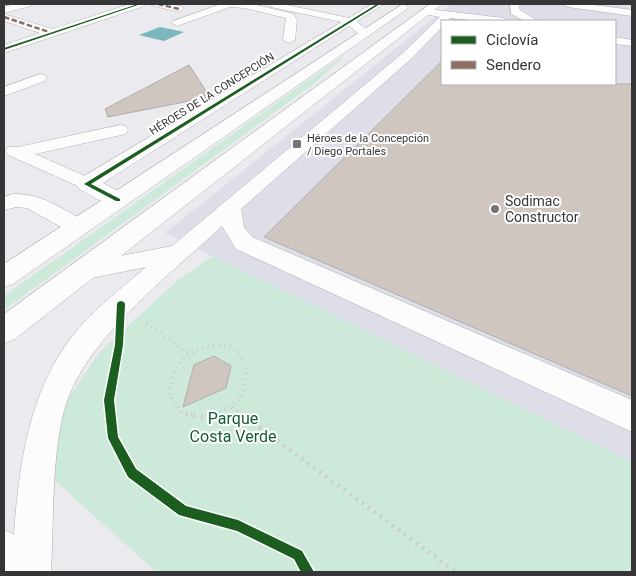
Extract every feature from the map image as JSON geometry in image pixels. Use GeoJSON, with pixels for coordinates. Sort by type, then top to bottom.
{"type":"FeatureCollection","features":[{"type":"Feature","properties":{"kind":"main road"},"geometry":{"type":"LineString","coordinates":[[4,10],[27,4]]}},
{"type":"Feature","properties":{"kind":"main road"},"geometry":{"type":"LineString","coordinates":[[4,49],[140,4]]}},
{"type":"Feature","properties":{"kind":"main road"},"geometry":{"type":"LineString","coordinates":[[158,4],[178,8]]}},
{"type":"Feature","properties":{"kind":"main road","name":"HÉROES DE LA CONCEPCIÓN"},"geometry":{"type":"LineString","coordinates":[[4,330],[336,79],[357,33],[380,4]]}},
{"type":"Feature","properties":{"kind":"main road","name":"HÉROES DE LA CONCEPCIÓN"},"geometry":{"type":"LineString","coordinates":[[87,184],[357,33],[425,8]]}},
{"type":"Feature","properties":{"kind":"main road"},"geometry":{"type":"LineString","coordinates":[[4,17],[52,33]]}},
{"type":"Feature","properties":{"kind":"main road","name":"HÉROES DE LA CONCEPCIÓN"},"geometry":{"type":"LineString","coordinates":[[4,277],[357,33]]}},
{"type":"Feature","properties":{"kind":"main road"},"geometry":{"type":"LineString","coordinates":[[87,184],[118,200]]}},
{"type":"Feature","properties":{"kind":"main road"},"geometry":{"type":"LineString","coordinates":[[4,551],[24,572]]}},
{"type":"Feature","properties":{"kind":"lane"},"geometry":{"type":"LineString","coordinates":[[177,23],[229,4],[245,5],[286,14],[292,19],[357,33]]}},
{"type":"Feature","properties":{"kind":"lane"},"geometry":{"type":"LineString","coordinates":[[267,4],[357,33]]}},
{"type":"Feature","properties":{"kind":"lane"},"geometry":{"type":"LineString","coordinates":[[483,18],[501,13],[514,4]]}},
{"type":"Feature","properties":{"kind":"lane"},"geometry":{"type":"LineString","coordinates":[[514,4],[514,12],[531,20]]}},
{"type":"Feature","properties":{"kind":"lane"},"geometry":{"type":"LineString","coordinates":[[568,4],[632,13]]}},
{"type":"Feature","properties":{"kind":"lane"},"geometry":{"type":"LineString","coordinates":[[425,8],[497,20]]}},
{"type":"Feature","properties":{"kind":"lane"},"geometry":{"type":"LineString","coordinates":[[425,8],[466,20]]}},
{"type":"Feature","properties":{"kind":"lane"},"geometry":{"type":"LineString","coordinates":[[31,572],[39,467],[44,431],[52,400],[84,342],[121,304],[178,252],[408,56],[425,8]]}},
{"type":"Feature","properties":{"kind":"lane"},"geometry":{"type":"LineString","coordinates":[[288,40],[292,19]]}},
{"type":"Feature","properties":{"kind":"lane"},"geometry":{"type":"LineString","coordinates":[[616,35],[632,37]]}},
{"type":"Feature","properties":{"kind":"lane"},"geometry":{"type":"LineString","coordinates":[[616,41],[632,43]]}},
{"type":"Feature","properties":{"kind":"lane"},"geometry":{"type":"LineString","coordinates":[[4,92],[40,78]]}},
{"type":"Feature","properties":{"kind":"lane"},"geometry":{"type":"LineString","coordinates":[[336,79],[342,111]]}},
{"type":"Feature","properties":{"kind":"lane"},"geometry":{"type":"LineString","coordinates":[[11,149],[120,130]]}},
{"type":"Feature","properties":{"kind":"lane"},"geometry":{"type":"LineString","coordinates":[[11,149],[87,184]]}},
{"type":"Feature","properties":{"kind":"lane"},"geometry":{"type":"LineString","coordinates":[[4,204],[19,199],[29,200],[78,227]]}},
{"type":"Feature","properties":{"kind":"lane"},"geometry":{"type":"LineString","coordinates":[[231,207],[231,222],[236,234],[244,243],[632,416]]}},
{"type":"Feature","properties":{"kind":"lane"},"geometry":{"type":"LineString","coordinates":[[82,271],[178,252]]}},
{"type":"Feature","properties":{"kind":"path"},"geometry":{"type":"LineString","coordinates":[[121,304],[188,354]]}},
{"type":"Feature","properties":{"kind":"path"},"geometry":{"type":"LineString","coordinates":[[211,346],[232,349],[246,364],[246,386],[232,407],[206,418],[182,413],[169,395],[172,372],[188,354],[211,346]]}},
{"type":"Feature","properties":{"kind":"path"},"geometry":{"type":"LineString","coordinates":[[232,407],[456,572]]}},
{"type":"Feature","properties":{"kind":"shaded area"},"geometry":{"type":"Polygon","coordinates":[[[451,4],[632,4],[632,462],[165,233],[451,4]]]}},
{"type":"Feature","properties":{"kind":"green space"},"geometry":{"type":"Polygon","coordinates":[[[340,58],[343,58],[312,85],[4,310],[4,296],[340,58]]]}},
{"type":"Feature","properties":{"kind":"green space","name":"Parque Costa Verde"},"geometry":{"type":"Polygon","coordinates":[[[213,256],[632,462],[632,572],[156,572],[49,475],[57,414],[100,352],[178,280],[213,256]]]}},
{"type":"Feature","properties":{"kind":"water"},"geometry":{"type":"Polygon","coordinates":[[[160,27],[184,32],[164,41],[139,35],[160,27]]]}},
{"type":"Feature","properties":{"kind":"building"},"geometry":{"type":"Polygon","coordinates":[[[441,62],[441,85],[632,84],[632,396],[264,237],[441,62]]]}},
{"type":"Feature","properties":{"kind":"building"},"geometry":{"type":"Polygon","coordinates":[[[189,65],[210,97],[108,117],[105,109],[189,65]]]}},
{"type":"Feature","properties":{"kind":"building"},"geometry":{"type":"Polygon","coordinates":[[[214,356],[231,366],[226,388],[183,407],[194,365],[214,356]]]}},
{"type":"Feature","properties":{"kind":"marked path"},"geometry":{"type":"LineString","coordinates":[[158,4],[179,9]]}},
{"type":"Feature","properties":{"kind":"marked path"},"geometry":{"type":"LineString","coordinates":[[4,17],[52,33]]}},
{"type":"Feature","properties":{"kind":"cycle path"},"geometry":{"type":"LineString","coordinates":[[4,49],[140,4]]}},
{"type":"Feature","properties":{"kind":"cycle path"},"geometry":{"type":"LineString","coordinates":[[118,200],[87,184],[379,4]]}},
{"type":"Feature","properties":{"kind":"cycle path"},"geometry":{"type":"LineString","coordinates":[[121,304],[119,345],[109,400],[113,438],[132,473],[183,511],[238,526],[298,555],[308,572]]}},
{"type":"Feature","properties":{"kind":"place","name":"Héroes de la Concepción / Diego Portales"},"geometry":{"type":"Point","coordinates":[297,144]}},
{"type":"Feature","properties":{"kind":"place","name":"Sodimac Constructor"},"geometry":{"type":"Point","coordinates":[495,209]}}]}
